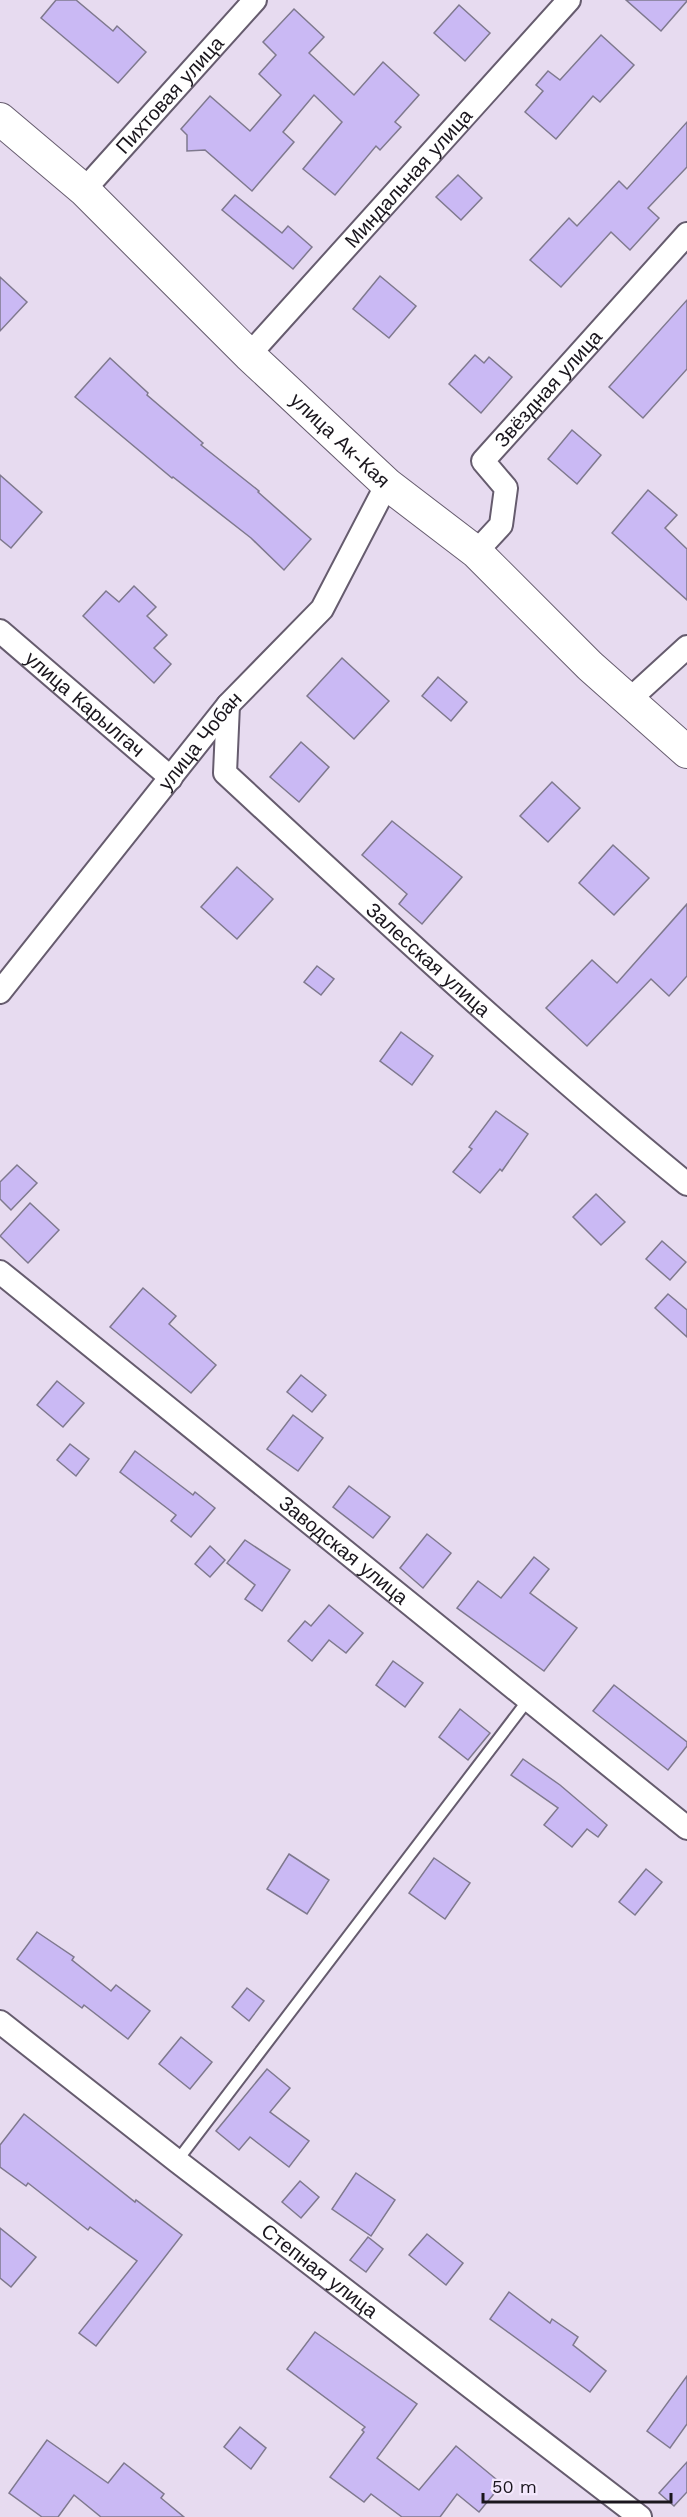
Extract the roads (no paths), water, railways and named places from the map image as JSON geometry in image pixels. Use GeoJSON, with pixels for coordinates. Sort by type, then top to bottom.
{"type":"FeatureCollection","features":[{"type":"Feature","properties":{"kind":"main road","name":"улица Ак-Кая"},"geometry":{"type":"LineString","coordinates":[[0,119],[84,190],[249,355],[387,484],[476,552],[590,666],[687,752]]}},
{"type":"Feature","properties":{"kind":"street","name":"Пихтовая улица"},"geometry":{"type":"LineString","coordinates":[[84,190],[255,0]]}},
{"type":"Feature","properties":{"kind":"street","name":"Миндальная улица"},"geometry":{"type":"LineString","coordinates":[[249,355],[569,0]]}},
{"type":"Feature","properties":{"kind":"street","name":"Звёздная улица"},"geometry":{"type":"LineString","coordinates":[[476,552],[501,525],[506,488],[483,461],[687,234]]}},
{"type":"Feature","properties":{"kind":"street","name":"улица Чобан"},"geometry":{"type":"LineString","coordinates":[[0,992],[228,705],[322,609],[387,484]]}},
{"type":"Feature","properties":{"kind":"street","name":"улица Карылгач"},"geometry":{"type":"LineString","coordinates":[[0,631],[171,778]]}},
{"type":"Feature","properties":{"kind":"street"},"geometry":{"type":"LineString","coordinates":[[629,700],[687,646]]}},
{"type":"Feature","properties":{"kind":"street","name":"Залесская улица"},"geometry":{"type":"LineString","coordinates":[[228,705],[225,773],[374,912],[611,1122],[687,1184]]}},
{"type":"Feature","properties":{"kind":"street","name":"Заводская улица"},"geometry":{"type":"LineString","coordinates":[[0,1272],[687,1828]]}},
{"type":"Feature","properties":{"kind":"street","name":"Степная улица"},"geometry":{"type":"LineString","coordinates":[[0,2022],[640,2517]]}},
{"type":"Feature","properties":{"kind":"lane"},"geometry":{"type":"LineString","coordinates":[[177,2161],[528,1700]]}}]}
